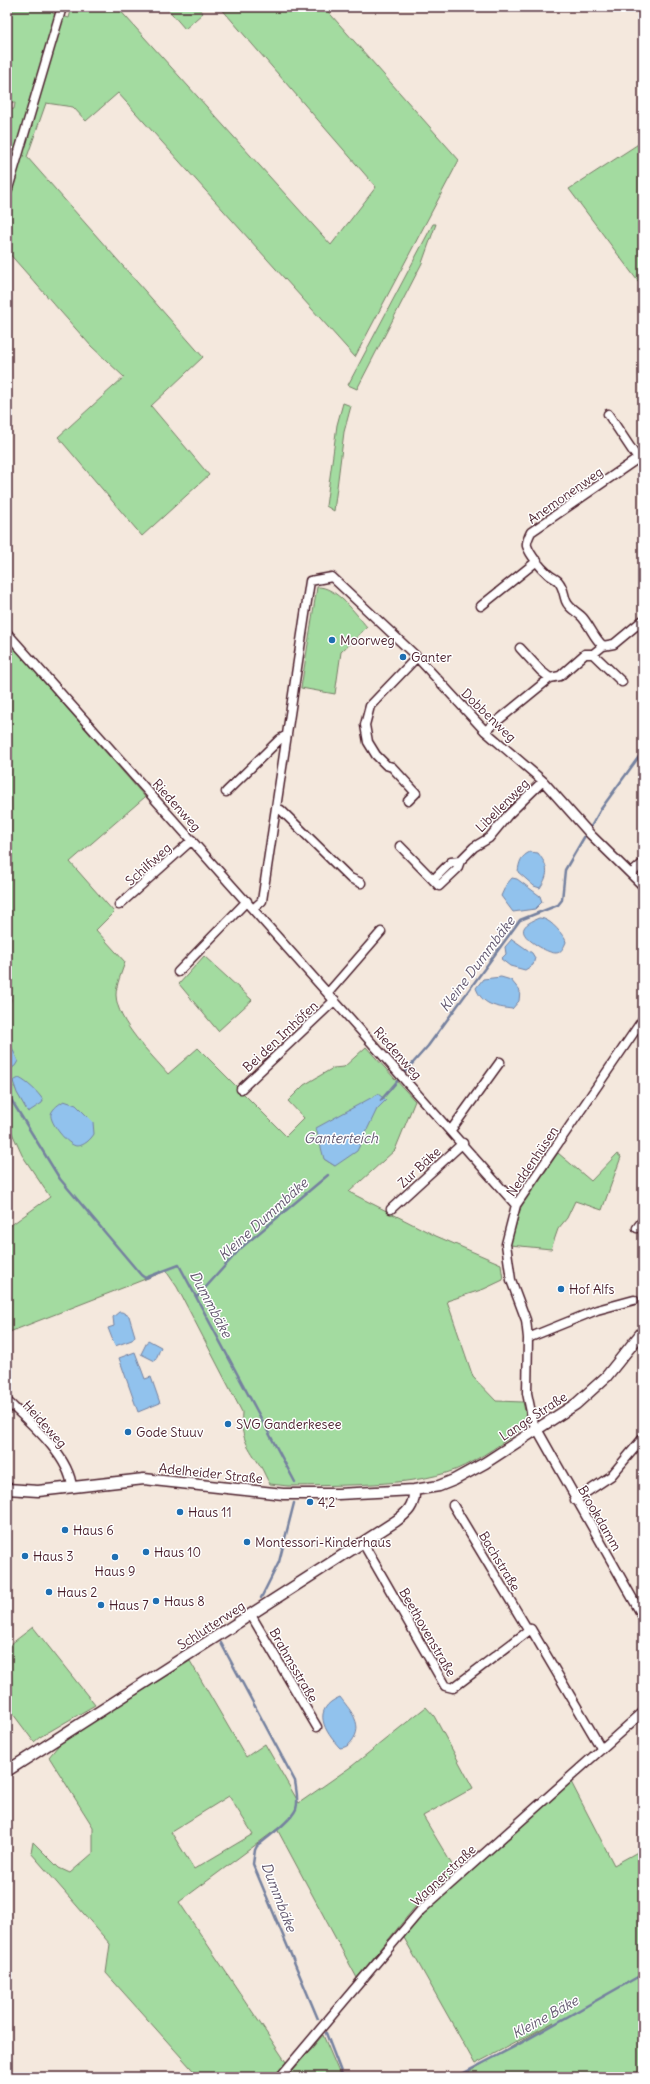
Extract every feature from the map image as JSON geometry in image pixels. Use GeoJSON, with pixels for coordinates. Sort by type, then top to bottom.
{"type":"FeatureCollection","features":[{"type":"Feature","properties":{"kind":"street"},"geometry":{"type":"LineString","coordinates":[[7,192],[62,7]]}},
{"type":"Feature","properties":{"kind":"street","name":"Anemonenweg"},"geometry":{"type":"LineString","coordinates":[[603,646],[595,639],[592,629],[582,617],[573,611],[566,601],[562,586],[548,574],[527,546],[531,532],[641,457],[608,414]]}},
{"type":"Feature","properties":{"kind":"street"},"geometry":{"type":"LineString","coordinates":[[481,606],[538,561]]}},
{"type":"Feature","properties":{"kind":"street","name":"Dobbenweg"},"geometry":{"type":"LineString","coordinates":[[287,735],[310,581],[332,577],[416,658],[485,731],[543,781],[591,835],[643,886]]}},
{"type":"Feature","properties":{"kind":"street"},"geometry":{"type":"LineString","coordinates":[[485,731],[550,678],[560,676],[585,654],[593,654],[603,646],[614,644],[643,620]]}},
{"type":"Feature","properties":{"kind":"street","name":"Riedenweg"},"geometry":{"type":"LineString","coordinates":[[7,633],[463,1143],[516,1205]]}},
{"type":"Feature","properties":{"kind":"street"},"geometry":{"type":"LineString","coordinates":[[520,648],[541,671],[550,678]]}},
{"type":"Feature","properties":{"kind":"street"},"geometry":{"type":"LineString","coordinates":[[593,654],[622,682]]}},
{"type":"Feature","properties":{"kind":"street"},"geometry":{"type":"LineString","coordinates":[[408,801],[416,793],[392,767],[386,765],[376,755],[368,742],[365,725],[370,706],[416,658]]}},
{"type":"Feature","properties":{"kind":"street"},"geometry":{"type":"LineString","coordinates":[[226,792],[280,739],[287,735]]}},
{"type":"Feature","properties":{"kind":"street"},"geometry":{"type":"LineString","coordinates":[[253,909],[262,901],[287,735]]}},
{"type":"Feature","properties":{"kind":"street","name":"Libellenweg"},"geometry":{"type":"LineString","coordinates":[[400,846],[439,886],[457,869],[460,861],[474,847],[489,838],[508,815],[543,781]]}},
{"type":"Feature","properties":{"kind":"street"},"geometry":{"type":"LineString","coordinates":[[276,810],[281,810],[350,878],[361,883]]}},
{"type":"Feature","properties":{"kind":"street","name":"Schilfweg"},"geometry":{"type":"LineString","coordinates":[[120,906],[192,840]]}},
{"type":"Feature","properties":{"kind":"street"},"geometry":{"type":"LineString","coordinates":[[631,874],[643,863]]}},
{"type":"Feature","properties":{"kind":"street"},"geometry":{"type":"LineString","coordinates":[[178,972],[246,901]]}},
{"type":"Feature","properties":{"kind":"street"},"geometry":{"type":"LineString","coordinates":[[328,993],[382,932]]}},
{"type":"Feature","properties":{"kind":"street","name":"Bei den Imhöfen"},"geometry":{"type":"LineString","coordinates":[[241,1089],[335,1000]]}},
{"type":"Feature","properties":{"kind":"street","name":"Neddenhüsen"},"geometry":{"type":"LineString","coordinates":[[536,1430],[527,1393],[528,1338],[526,1320],[511,1280],[506,1244],[516,1205],[643,1019]]}},
{"type":"Feature","properties":{"kind":"street"},"geometry":{"type":"LineString","coordinates":[[451,1130],[500,1062]]}},
{"type":"Feature","properties":{"kind":"street","name":"Zur Bäke"},"geometry":{"type":"LineString","coordinates":[[391,1209],[463,1143]]}},
{"type":"Feature","properties":{"kind":"street"},"geometry":{"type":"LineString","coordinates":[[637,1228],[643,1220]]}},
{"type":"Feature","properties":{"kind":"street"},"geometry":{"type":"LineString","coordinates":[[528,1338],[597,1310],[634,1300]]}},
{"type":"Feature","properties":{"kind":"street","name":"Lange Straße"},"geometry":{"type":"LineString","coordinates":[[414,1490],[439,1486],[454,1480],[576,1404],[606,1376],[643,1331]]}},
{"type":"Feature","properties":{"kind":"street","name":"Heideweg"},"geometry":{"type":"LineString","coordinates":[[7,1401],[53,1448],[61,1460],[72,1487]]}},
{"type":"Feature","properties":{"kind":"street","name":"Brookdamm"},"geometry":{"type":"LineString","coordinates":[[536,1430],[643,1617]]}},
{"type":"Feature","properties":{"kind":"street"},"geometry":{"type":"LineString","coordinates":[[575,1500],[611,1476],[643,1438]]}},
{"type":"Feature","properties":{"kind":"street","name":"Adelheider Straße"},"geometry":{"type":"LineString","coordinates":[[7,1489],[29,1491],[144,1479],[283,1494],[338,1494],[414,1490]]}},
{"type":"Feature","properties":{"kind":"street","name":"Schlutterweg"},"geometry":{"type":"LineString","coordinates":[[7,1771],[363,1543],[409,1511],[414,1497],[414,1490]]}},
{"type":"Feature","properties":{"kind":"street","name":"Bachstraße"},"geometry":{"type":"LineString","coordinates":[[452,1505],[528,1630]]}},
{"type":"Feature","properties":{"kind":"street","name":"Beethovenstraße"},"geometry":{"type":"LineString","coordinates":[[363,1543],[445,1686],[453,1688],[528,1630]]}},
{"type":"Feature","properties":{"kind":"street","name":"Brahmsstraße"},"geometry":{"type":"LineString","coordinates":[[251,1615],[317,1727]]}},
{"type":"Feature","properties":{"kind":"street"},"geometry":{"type":"LineString","coordinates":[[528,1630],[533,1630],[601,1748]]}},
{"type":"Feature","properties":{"kind":"street","name":"Wagnerstraße"},"geometry":{"type":"LineString","coordinates":[[280,2077],[420,1911],[643,1712]]}},
{"type":"Feature","properties":{"kind":"green space"},"geometry":{"type":"Polygon","coordinates":[[[7,7],[54,7],[52,13],[69,18],[72,7],[117,7],[331,245],[376,187],[220,7],[324,7],[459,160],[355,357],[118,93],[86,121],[73,107],[46,103],[27,157],[203,357],[151,406],[209,475],[142,536],[58,437],[124,377],[91,346],[7,251],[7,110],[14,109],[15,103],[7,103],[7,7]]]}},
{"type":"Feature","properties":{"kind":"green space"},"geometry":{"type":"Polygon","coordinates":[[[166,7],[198,7],[203,13],[185,29],[166,7]]]}},
{"type":"Feature","properties":{"kind":"green space"},"geometry":{"type":"Polygon","coordinates":[[[643,141],[643,288],[569,189],[643,141]]]}},
{"type":"Feature","properties":{"kind":"green space"},"geometry":{"type":"Polygon","coordinates":[[[433,224],[436,224],[422,263],[357,389],[348,385],[433,224]]]}},
{"type":"Feature","properties":{"kind":"green space"},"geometry":{"type":"Polygon","coordinates":[[[343,403],[351,406],[344,432],[334,511],[326,506],[337,425],[343,403]]]}},
{"type":"Feature","properties":{"kind":"green space","name":"Moorweg"},"geometry":{"type":"Polygon","coordinates":[[[317,587],[331,591],[338,596],[351,608],[367,627],[341,652],[335,694],[301,688],[317,587]]]}},
{"type":"Feature","properties":{"kind":"green space"},"geometry":{"type":"Polygon","coordinates":[[[7,640],[145,797],[70,862],[114,912],[96,930],[125,962],[118,983],[116,995],[122,1016],[128,1027],[168,1074],[198,1048],[286,1136],[304,1118],[288,1101],[304,1085],[333,1068],[344,1067],[366,1047],[415,1101],[395,1150],[349,1192],[436,1236],[501,1264],[503,1280],[484,1289],[447,1301],[473,1377],[496,1401],[523,1402],[528,1425],[474,1461],[455,1470],[437,1476],[417,1480],[373,1484],[288,1486],[270,1484],[246,1442],[242,1429],[242,1412],[177,1287],[166,1271],[7,1333],[7,1228],[50,1197],[22,1155],[7,1122],[7,1069],[9,1070],[10,1041],[7,1032],[6,1020],[11,1000],[7,985],[7,640]],[[24,1081],[14,1086],[28,1112],[31,1089],[24,1081]],[[386,1100],[324,1159],[335,1166],[377,1109],[386,1100]]]}},
{"type":"Feature","properties":{"kind":"green space"},"geometry":{"type":"Polygon","coordinates":[[[204,956],[252,1000],[218,1031],[179,984],[204,956]]]}},
{"type":"Feature","properties":{"kind":"green space"},"geometry":{"type":"Polygon","coordinates":[[[558,1153],[591,1181],[617,1154],[621,1157],[602,1210],[575,1201],[567,1218],[558,1229],[551,1249],[510,1245],[521,1207],[558,1153]]]}},
{"type":"Feature","properties":{"kind":"green space"},"geometry":{"type":"Polygon","coordinates":[[[33,1627],[95,1705],[34,1742],[7,1706],[7,1647],[33,1627]]]}},
{"type":"Feature","properties":{"kind":"green space"},"geometry":{"type":"Polygon","coordinates":[[[190,1661],[246,1757],[265,1744],[299,1803],[352,1766],[426,1707],[434,1716],[473,1788],[423,1816],[457,1873],[420,1901],[357,1978],[277,1829],[179,1902],[288,2065],[277,2077],[199,2077],[106,1973],[110,1944],[31,1853],[33,1842],[59,1868],[70,1873],[93,1853],[93,1827],[49,1757],[62,1741],[190,1661]],[[229,1796],[171,1832],[194,1869],[253,1834],[229,1796]]]}},
{"type":"Feature","properties":{"kind":"green space"},"geometry":{"type":"Polygon","coordinates":[[[570,1780],[614,1865],[643,1849],[643,2077],[460,2077],[554,2022],[475,2064],[403,1936],[425,1912],[570,1780]]]}},
{"type":"Feature","properties":{"kind":"green space"},"geometry":{"type":"Polygon","coordinates":[[[323,2035],[341,2077],[287,2077],[323,2035]]]}},
{"type":"Feature","properties":{"kind":"water"},"geometry":{"type":"Polygon","coordinates":[[[530,852],[538,853],[546,866],[545,878],[540,888],[534,886],[518,872],[519,865],[524,855],[530,852]]]}},
{"type":"Feature","properties":{"kind":"water"},"geometry":{"type":"Polygon","coordinates":[[[512,878],[517,879],[540,896],[542,902],[535,909],[513,912],[501,896],[506,885],[512,878]]]}},
{"type":"Feature","properties":{"kind":"water"},"geometry":{"type":"Polygon","coordinates":[[[539,918],[550,922],[557,928],[565,939],[566,942],[559,952],[554,953],[544,950],[525,935],[524,928],[532,921],[539,918]]]}},
{"type":"Feature","properties":{"kind":"water"},"geometry":{"type":"Polygon","coordinates":[[[512,939],[532,953],[535,958],[533,965],[525,970],[510,966],[501,959],[506,954],[505,947],[512,939]]]}},
{"type":"Feature","properties":{"kind":"water"},"geometry":{"type":"Polygon","coordinates":[[[501,977],[511,980],[520,991],[519,1001],[512,1009],[495,1006],[486,1002],[476,988],[483,979],[501,977]]]}},
{"type":"Feature","properties":{"kind":"water"},"geometry":{"type":"Polygon","coordinates":[[[7,1037],[18,1061],[15,1066],[9,1070],[7,1069],[7,1037]]]}},
{"type":"Feature","properties":{"kind":"water"},"geometry":{"type":"Polygon","coordinates":[[[19,1078],[32,1088],[43,1100],[42,1103],[28,1112],[17,1093],[13,1081],[19,1078]]]}},
{"type":"Feature","properties":{"kind":"water","name":"Ganterteich"},"geometry":{"type":"Polygon","coordinates":[[[378,1094],[386,1100],[377,1109],[357,1151],[335,1166],[324,1159],[316,1128],[378,1094]]]}},
{"type":"Feature","properties":{"kind":"water"},"geometry":{"type":"Polygon","coordinates":[[[64,1101],[76,1105],[93,1122],[94,1134],[85,1144],[77,1146],[69,1142],[56,1128],[51,1118],[51,1114],[56,1106],[64,1101]]]}},
{"type":"Feature","properties":{"kind":"water"},"geometry":{"type":"Polygon","coordinates":[[[119,1312],[129,1316],[135,1336],[132,1340],[115,1346],[108,1328],[114,1326],[113,1317],[119,1312]]]}},
{"type":"Feature","properties":{"kind":"water"},"geometry":{"type":"Polygon","coordinates":[[[148,1340],[161,1347],[155,1361],[141,1354],[148,1340]]]}},
{"type":"Feature","properties":{"kind":"water"},"geometry":{"type":"Polygon","coordinates":[[[135,1352],[145,1379],[151,1377],[160,1403],[138,1412],[119,1358],[135,1352]]]}},
{"type":"Feature","properties":{"kind":"water"},"geometry":{"type":"Polygon","coordinates":[[[340,1697],[354,1716],[357,1727],[354,1738],[347,1746],[343,1748],[340,1748],[329,1735],[323,1721],[323,1714],[326,1708],[331,1702],[340,1697]]]}},
{"type":"Feature","properties":{"kind":"waterway","name":"Kleine Dummbäke"},"geometry":{"type":"LineString","coordinates":[[589,830],[601,809],[643,751]]}},
{"type":"Feature","properties":{"kind":"waterway","name":"Kleine Dummbäke"},"geometry":{"type":"LineString","coordinates":[[404,1073],[428,1046],[520,920],[558,905],[562,900],[565,870],[586,834]]}},
{"type":"Feature","properties":{"kind":"waterway","name":"Kleine Dummbäke"},"geometry":{"type":"LineString","coordinates":[[381,1100],[400,1078]]}},
{"type":"Feature","properties":{"kind":"waterway","name":"Dummbäke"},"geometry":{"type":"LineString","coordinates":[[7,1093],[60,1179],[141,1275],[145,1278],[179,1265],[295,1482]]}},
{"type":"Feature","properties":{"kind":"waterway","name":"Kleine Dummbäke"},"geometry":{"type":"LineString","coordinates":[[197,1297],[241,1248],[328,1175]]}},
{"type":"Feature","properties":{"kind":"waterway","name":"Dummbäke"},"geometry":{"type":"LineString","coordinates":[[261,1598],[279,1562],[294,1503]]}},
{"type":"Feature","properties":{"kind":"waterway","name":"Dummbäke"},"geometry":{"type":"LineString","coordinates":[[221,1643],[295,1781],[297,1798],[296,1809],[284,1824],[257,1846],[253,1864],[318,2019]]}},
{"type":"Feature","properties":{"kind":"waterway","name":"Kleine Bäke"},"geometry":{"type":"LineString","coordinates":[[456,2077],[514,2047],[643,1974]]}},
{"type":"Feature","properties":{"kind":"waterway","name":"Dummbäke"},"geometry":{"type":"LineString","coordinates":[[326,2033],[343,2077]]}},
{"type":"Feature","properties":{"kind":"place","name":"Moorweg"},"geometry":{"type":"Point","coordinates":[332,640]}},
{"type":"Feature","properties":{"kind":"place","name":"Ganter"},"geometry":{"type":"Point","coordinates":[403,657]}},
{"type":"Feature","properties":{"kind":"place","name":"Hof Alfs"},"geometry":{"type":"Point","coordinates":[561,1289]}},
{"type":"Feature","properties":{"kind":"place","name":"SVG Ganderkesee"},"geometry":{"type":"Point","coordinates":[228,1424]}},
{"type":"Feature","properties":{"kind":"place","name":"Gode Stuuv"},"geometry":{"type":"Point","coordinates":[128,1432]}},
{"type":"Feature","properties":{"kind":"place","name":"4,2"},"geometry":{"type":"Point","coordinates":[310,1502]}},
{"type":"Feature","properties":{"kind":"place","name":"Haus 11"},"geometry":{"type":"Point","coordinates":[180,1512]}},
{"type":"Feature","properties":{"kind":"place","name":"Haus 6"},"geometry":{"type":"Point","coordinates":[65,1530]}},
{"type":"Feature","properties":{"kind":"place","name":"Montessori-Kinderhaus"},"geometry":{"type":"Point","coordinates":[247,1542]}},
{"type":"Feature","properties":{"kind":"place","name":"Haus 10"},"geometry":{"type":"Point","coordinates":[146,1552]}},
{"type":"Feature","properties":{"kind":"place","name":"Haus 3"},"geometry":{"type":"Point","coordinates":[25,1556]}},
{"type":"Feature","properties":{"kind":"place","name":"Haus 9"},"geometry":{"type":"Point","coordinates":[115,1557]}},
{"type":"Feature","properties":{"kind":"place","name":"Haus 2"},"geometry":{"type":"Point","coordinates":[49,1592]}},
{"type":"Feature","properties":{"kind":"place","name":"Haus 8"},"geometry":{"type":"Point","coordinates":[156,1601]}},
{"type":"Feature","properties":{"kind":"place","name":"Haus 7"},"geometry":{"type":"Point","coordinates":[101,1605]}}]}
